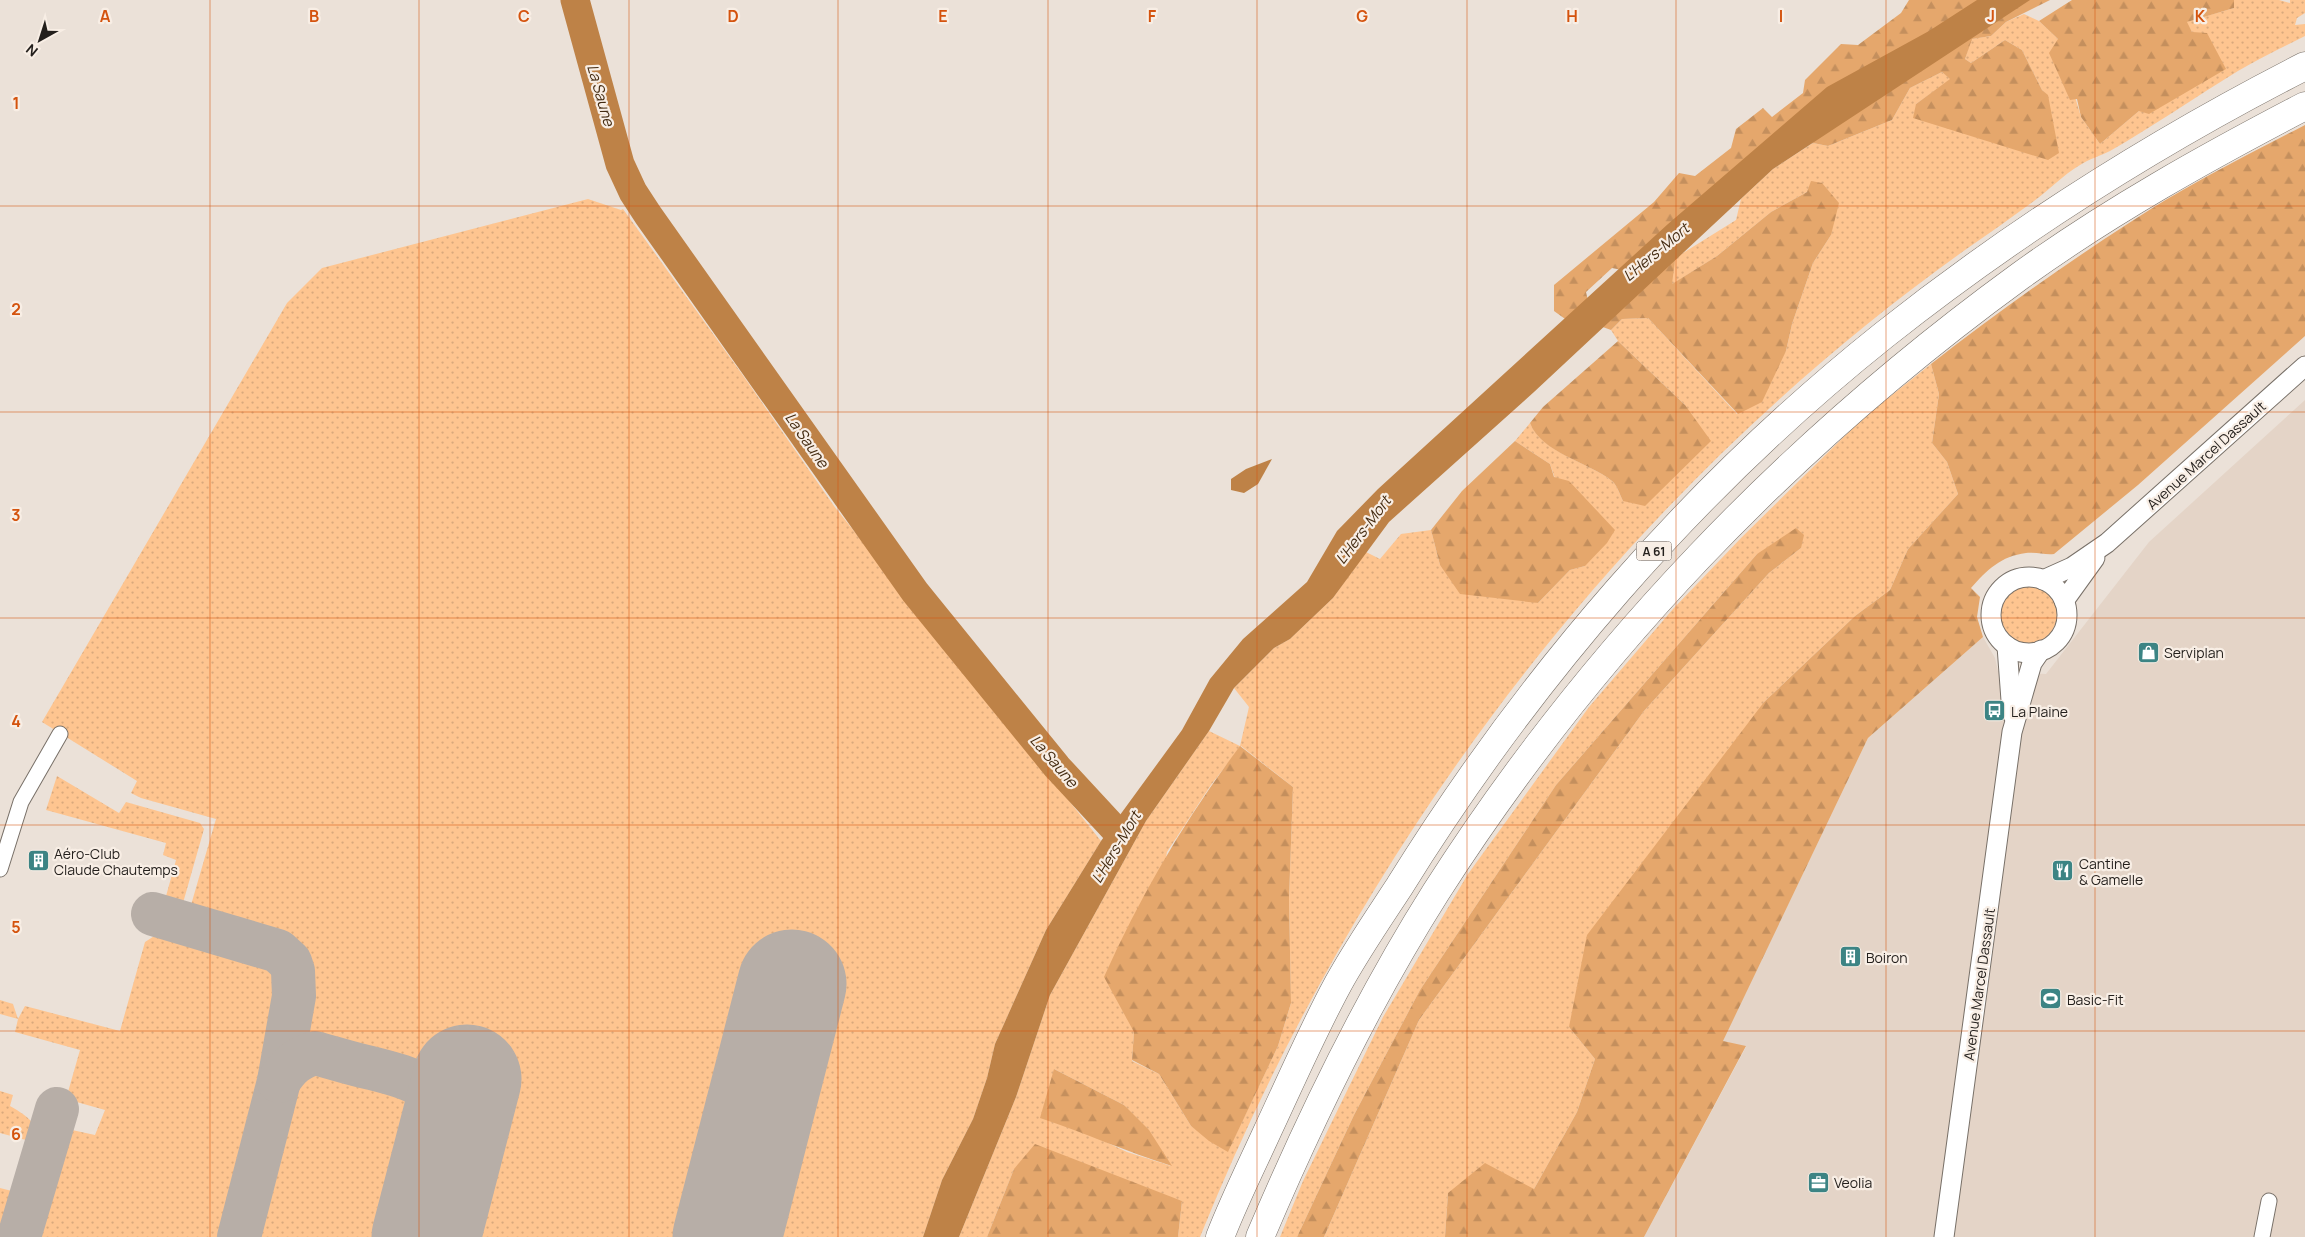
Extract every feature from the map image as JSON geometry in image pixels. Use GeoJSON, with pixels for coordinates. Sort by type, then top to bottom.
{"type":"FeatureCollection","features":[{"type":"Feature","properties":{"kind":"highway","name":"A 61"},"geometry":{"type":"LineString","coordinates":[[1220,1237],[1291,1080],[1339,983],[1420,853],[1474,773],[1572,644],[1638,568],[1749,454],[1882,337],[1941,292],[2017,235],[2099,181],[2243,97],[2305,66]]}},
{"type":"Feature","properties":{"kind":"highway","name":"A 61"},"geometry":{"type":"LineString","coordinates":[[1260,1237],[1287,1172],[1347,1050],[1372,1002],[1435,894],[1482,823],[1570,704],[1670,587],[1766,487],[1826,432],[1952,328],[2022,275],[2103,221],[2220,150],[2305,106]]}},
{"type":"Feature","properties":{"kind":"street","name":"Avenue Marcel Dassault"},"geometry":{"type":"LineString","coordinates":[[2012,732],[2011,678],[2007,646],[1993,627],[1991,615],[1993,603],[1998,592],[2008,583],[2019,578],[2031,577],[2043,580],[2072,567],[2107,543],[2305,366]]}},
{"type":"Feature","properties":{"kind":"street","name":"Avenue Marcel Dassault"},"geometry":{"type":"LineString","coordinates":[[1944,1237],[2012,732],[2032,663],[2041,650],[2048,648],[2059,639],[2065,627],[2067,614],[2064,601],[2084,570],[2107,543]]}},
{"type":"Feature","properties":{"kind":"street"},"geometry":{"type":"LineString","coordinates":[[2043,580],[2052,585],[2064,601]]}},
{"type":"Feature","properties":{"kind":"street"},"geometry":{"type":"LineString","coordinates":[[2007,646],[2026,653],[2041,650]]}},
{"type":"Feature","properties":{"kind":"street"},"geometry":{"type":"LineString","coordinates":[[0,869],[21,802],[60,734]]}},
{"type":"Feature","properties":{"kind":"street"},"geometry":{"type":"LineString","coordinates":[[2262,1237],[2269,1201]]}},
{"type":"Feature","properties":{"kind":"shaded area"},"geometry":{"type":"Polygon","coordinates":[[[2234,0],[2279,0],[2290,3],[2290,0],[2305,0],[2305,13],[2297,18],[2295,25],[2305,24],[2305,36],[2246,66],[2110,151],[2080,165],[2034,201],[1965,250],[1840,347],[1722,453],[1613,567],[1512,689],[1421,817],[1338,952],[1264,1092],[1200,1237],[1178,1237],[1182,1201],[1014,1169],[987,1237],[959,1237],[1016,1097],[1050,995],[1146,821],[1209,731],[1240,746],[1249,707],[1234,688],[1274,648],[1290,639],[1333,598],[1366,552],[1380,559],[1401,534],[1431,530],[1440,565],[1538,603],[1570,570],[1585,566],[1550,464],[1515,441],[1530,423],[1536,433],[1555,450],[1612,481],[1623,501],[1685,405],[1618,341],[1611,330],[1622,319],[1648,318],[1737,414],[1786,351],[1792,324],[1813,263],[1831,235],[1807,192],[1771,212],[1717,256],[1671,285],[1675,258],[1736,220],[1741,199],[1773,169],[1813,143],[1828,146],[1892,120],[1910,88],[1942,72],[1951,79],[1916,104],[2048,96],[2042,90],[2022,50],[2005,40],[1971,63],[1965,59],[1971,39],[1991,36],[2006,22],[2024,14],[2039,21],[2058,39],[2081,117],[2100,144],[2139,111],[2192,32],[2186,22],[2234,8],[2234,0]],[[1241,746],[1211,785],[1167,852],[1134,1032],[1132,1061],[1159,1074],[1191,1126],[1228,1151],[1278,1046],[1291,1003],[1289,899],[1293,787],[1241,746]],[[1054,1069],[1091,1135],[1127,1152],[1171,1166],[1124,1105],[1054,1069]]]}},
{"type":"Feature","properties":{"kind":"shaded area"},"geometry":{"type":"Polygon","coordinates":[[[588,199],[621,210],[623,209],[834,506],[1101,841],[1046,930],[995,1044],[987,1078],[973,1119],[942,1180],[923,1237],[463,1237],[501,1087],[321,1043],[311,1033],[305,1022],[304,972],[300,960],[292,949],[258,932],[190,914],[216,819],[141,798],[131,793],[137,781],[42,722],[287,303],[322,268],[588,199]]]}},
{"type":"Feature","properties":{"kind":"shaded area"},"geometry":{"type":"Polygon","coordinates":[[[1931,364],[1939,394],[1932,443],[1947,462],[1958,494],[1908,549],[1890,590],[1855,616],[1764,702],[1569,1027],[1595,1059],[1577,1112],[1534,1189],[1448,1193],[1445,1237],[1324,1237],[1419,1020],[1644,711],[1769,573],[1801,548],[1757,554],[1556,785],[1420,990],[1354,1115],[1297,1237],[1280,1237],[1303,1181],[1383,1017],[1468,874],[1589,707],[1673,609],[1742,537],[1863,418],[1931,364]]]}},
{"type":"Feature","properties":{"kind":"shaded area"},"geometry":{"type":"Polygon","coordinates":[[[2305,400],[2305,1237],[1644,1237],[1746,1047],[1722,1042],[1868,738],[1983,637],[1995,658],[1998,671],[2046,674],[2149,542],[2305,400]]]}},
{"type":"Feature","properties":{"kind":"shaded area"},"geometry":{"type":"Polygon","coordinates":[[[2021,584],[2033,584],[2044,589],[2052,597],[2057,608],[2055,626],[2044,639],[2033,644],[2021,644],[2010,639],[2002,631],[1997,620],[1997,608],[2002,597],[2010,589],[2021,584]]]}},
{"type":"Feature","properties":{"kind":"shaded area"},"geometry":{"type":"Polygon","coordinates":[[[57,776],[119,813],[126,802],[200,823],[204,829],[181,910],[163,907],[176,860],[163,855],[166,843],[46,810],[57,776]]]}},
{"type":"Feature","properties":{"kind":"shaded area"},"geometry":{"type":"Polygon","coordinates":[[[165,929],[265,959],[279,970],[284,979],[286,996],[224,1237],[28,1237],[55,1148],[72,1130],[95,1135],[105,1110],[66,1099],[80,1050],[15,1032],[18,1019],[25,1006],[120,1031],[145,942],[165,929]]]}},
{"type":"Feature","properties":{"kind":"shaded area"},"geometry":{"type":"Polygon","coordinates":[[[0,1000],[13,1004],[18,1019],[0,1014],[0,1000]]]}},
{"type":"Feature","properties":{"kind":"shaded area"},"geometry":{"type":"Polygon","coordinates":[[[324,1069],[395,1088],[408,1097],[415,1110],[416,1138],[391,1237],[251,1237],[288,1092],[294,1081],[302,1074],[324,1069]]]}},
{"type":"Feature","properties":{"kind":"shaded area"},"geometry":{"type":"Polygon","coordinates":[[[0,1091],[13,1095],[10,1106],[25,1115],[33,1123],[40,1139],[37,1143],[0,1133],[0,1091]]]}},
{"type":"Feature","properties":{"kind":"shaded area"},"geometry":{"type":"Polygon","coordinates":[[[0,1188],[24,1194],[12,1237],[0,1237],[0,1188]]]}},
{"type":"Feature","properties":{"kind":"green space"},"geometry":{"type":"Polygon","coordinates":[[[1909,0],[2050,0],[2006,22],[1991,36],[1972,39],[1965,59],[1971,63],[2005,40],[2022,50],[2042,90],[2048,95],[2059,153],[2048,160],[1913,118],[1916,104],[1950,79],[1942,72],[1910,88],[1892,120],[1828,146],[1813,143],[1819,125],[1891,72],[1935,47],[1961,16],[1862,73],[1782,139],[1735,171],[1717,193],[1689,217],[1677,245],[1672,284],[1717,256],[1771,212],[1807,192],[1811,181],[1822,183],[1839,203],[1831,235],[1813,263],[1792,324],[1786,351],[1762,402],[1738,414],[1648,318],[1622,319],[1611,330],[1589,322],[1614,295],[1622,270],[1612,268],[1586,292],[1589,305],[1568,321],[1554,311],[1554,285],[1654,202],[1679,173],[1695,176],[1731,148],[1736,129],[1763,108],[1772,117],[1803,93],[1805,80],[1841,44],[1858,45],[1901,13],[1909,0]]]}},
{"type":"Feature","properties":{"kind":"green space"},"geometry":{"type":"Polygon","coordinates":[[[2072,0],[2234,0],[2234,8],[2187,22],[2192,32],[2207,33],[2226,69],[2149,114],[2139,111],[2100,144],[2081,117],[2077,99],[2070,100],[2049,53],[2058,39],[2039,21],[2072,0]]]}},
{"type":"Feature","properties":{"kind":"green space"},"geometry":{"type":"Polygon","coordinates":[[[2305,125],[2305,336],[2138,485],[2054,554],[2026,553],[2009,557],[1995,565],[1971,588],[1980,597],[1977,617],[1983,637],[1868,738],[1723,1041],[1746,1046],[1644,1237],[1445,1237],[1448,1193],[1485,1163],[1534,1189],[1577,1112],[1595,1059],[1569,1027],[1587,935],[1764,702],[1855,616],[1890,590],[1908,549],[1958,494],[1947,462],[1932,443],[1939,394],[1931,364],[2029,291],[2150,209],[2305,125]]]}},
{"type":"Feature","properties":{"kind":"green space"},"geometry":{"type":"Polygon","coordinates":[[[1618,341],[1685,405],[1711,441],[1645,506],[1623,501],[1612,481],[1555,450],[1544,442],[1530,423],[1543,407],[1618,341]]]}},
{"type":"Feature","properties":{"kind":"green space"},"geometry":{"type":"Polygon","coordinates":[[[1515,441],[1550,464],[1554,477],[1569,481],[1615,530],[1607,543],[1585,566],[1570,570],[1538,603],[1460,594],[1440,565],[1431,530],[1462,491],[1515,441]]]}},
{"type":"Feature","properties":{"kind":"green space"},"geometry":{"type":"Polygon","coordinates":[[[1796,528],[1804,535],[1801,548],[1769,573],[1644,711],[1419,1020],[1324,1237],[1297,1237],[1354,1115],[1420,990],[1556,785],[1757,554],[1796,528]]]}},
{"type":"Feature","properties":{"kind":"green space"},"geometry":{"type":"Polygon","coordinates":[[[1240,746],[1293,787],[1289,899],[1291,1003],[1278,1046],[1228,1152],[1209,1141],[1191,1126],[1159,1074],[1132,1060],[1134,1032],[1104,977],[1133,916],[1166,857],[1201,801],[1240,746]]]}},
{"type":"Feature","properties":{"kind":"green space"},"geometry":{"type":"Polygon","coordinates":[[[1054,1069],[1124,1105],[1149,1130],[1172,1166],[1040,1118],[1054,1069]]]}},
{"type":"Feature","properties":{"kind":"green space"},"geometry":{"type":"Polygon","coordinates":[[[1035,1144],[1182,1201],[1178,1237],[987,1237],[1014,1169],[1035,1144]]]}},
{"type":"Feature","properties":{"kind":"water","name":"L'Hers-Mort"},"geometry":{"type":"Polygon","coordinates":[[[1977,0],[2030,0],[1773,169],[1534,392],[1389,522],[1333,598],[1290,639],[1274,648],[1234,688],[1209,731],[1146,821],[1050,995],[1016,1097],[959,1237],[923,1237],[942,1180],[973,1119],[987,1078],[995,1044],[1046,930],[1101,841],[1182,730],[1210,679],[1243,639],[1307,582],[1337,531],[1378,489],[1668,224],[1827,87],[1929,31],[1977,0]]]}},
{"type":"Feature","properties":{"kind":"water"},"geometry":{"type":"Polygon","coordinates":[[[1272,459],[1258,484],[1244,493],[1231,490],[1231,479],[1246,469],[1272,459]]]}},
{"type":"Feature","properties":{"kind":"waterway","name":"La Saune"},"geometry":{"type":"LineString","coordinates":[[575,0],[620,164],[633,192],[648,215],[915,592],[1057,767],[1120,835]]}},
{"type":"Feature","properties":{"kind":"taxiway"},"geometry":{"type":"LineString","coordinates":[[153,914],[278,951],[290,962],[293,971],[294,996],[279,1081],[239,1237]]}},
{"type":"Feature","properties":{"kind":"taxiway"},"geometry":{"type":"LineString","coordinates":[[279,1081],[294,1064],[315,1053],[401,1076],[424,1087],[434,1095],[442,1105],[452,1135]]}},
{"type":"Feature","properties":{"kind":"taxiway"},"geometry":{"type":"LineString","coordinates":[[19,1237],[57,1109]]}},
{"type":"Feature","properties":{"kind":"runway"},"geometry":{"type":"LineString","coordinates":[[727,1237],[792,984]]}},
{"type":"Feature","properties":{"kind":"runway"},"geometry":{"type":"LineString","coordinates":[[426,1237],[467,1079]]}},
{"type":"Feature","properties":{"kind":"place","name":"Serviplan"},"geometry":{"type":"Point","coordinates":[2148,652]}},
{"type":"Feature","properties":{"kind":"place","name":"La Plaine"},"geometry":{"type":"Point","coordinates":[1995,711]}},
{"type":"Feature","properties":{"kind":"place","name":"Aéro-Club Claude Chautemps"},"geometry":{"type":"Point","coordinates":[38,861]}},
{"type":"Feature","properties":{"kind":"place","name":"Cantine & Gamelle"},"geometry":{"type":"Point","coordinates":[2063,871]}},
{"type":"Feature","properties":{"kind":"place","name":"Boiron"},"geometry":{"type":"Point","coordinates":[1850,957]}},
{"type":"Feature","properties":{"kind":"place","name":"Basic-Fit"},"geometry":{"type":"Point","coordinates":[2051,999]}},
{"type":"Feature","properties":{"kind":"place","name":"Veolia"},"geometry":{"type":"Point","coordinates":[1818,1182]}}]}
